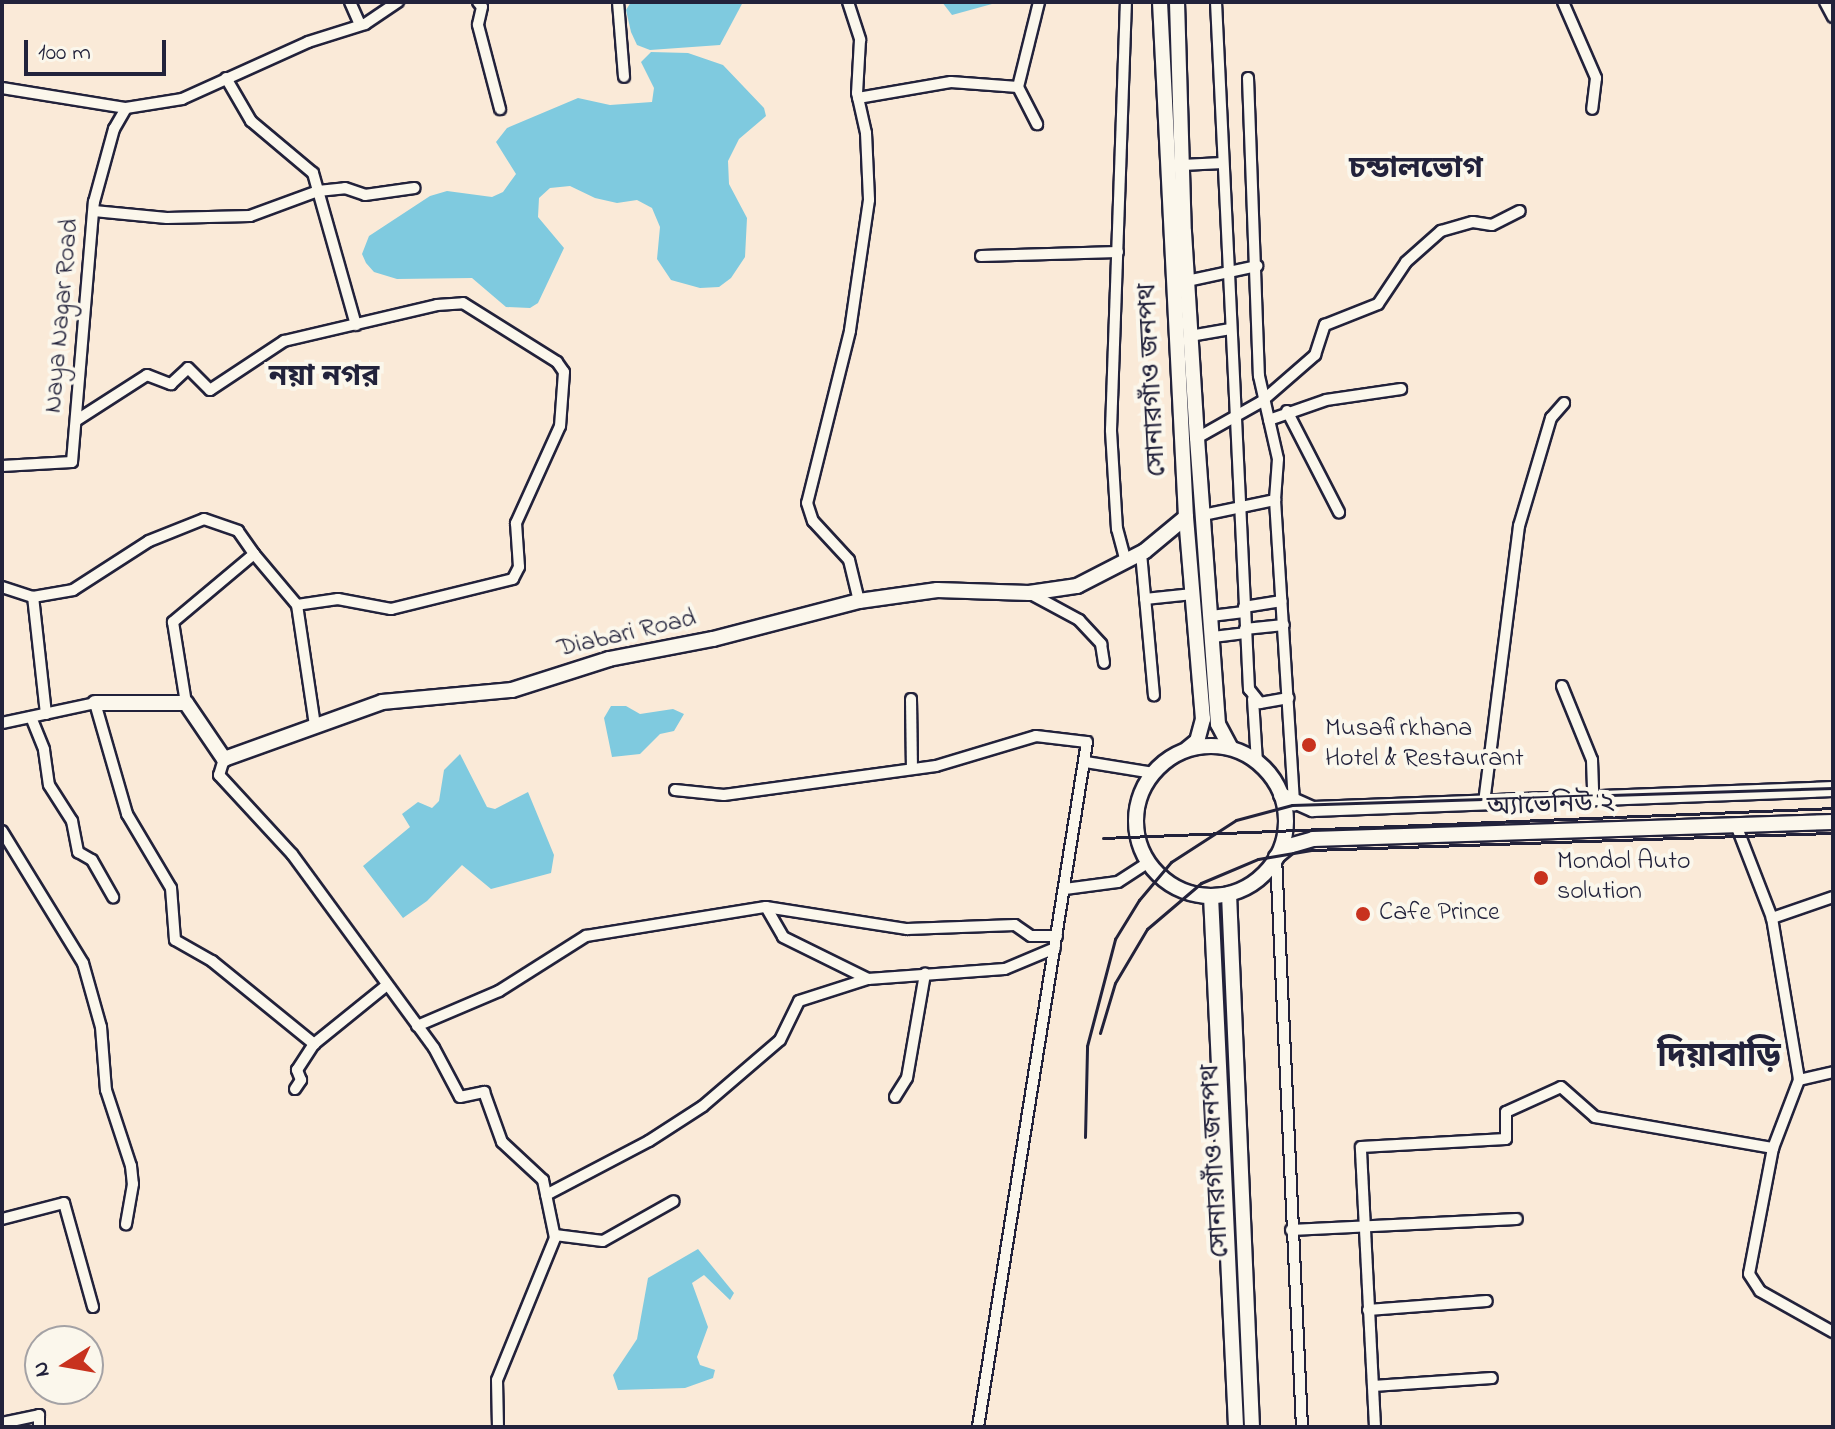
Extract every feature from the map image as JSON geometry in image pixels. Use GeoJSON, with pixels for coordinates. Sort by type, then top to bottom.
{"type":"FeatureCollection","features":[{"type":"Feature","properties":{"kind":"main road","name":"সোনারগাঁও জনপথ"},"geometry":{"type":"LineString","coordinates":[[1160,2],[1186,517],[1203,719],[1197,741],[1187,749]]}},
{"type":"Feature","properties":{"kind":"main road","name":"সোনারগাঁও জনপথ"},"geometry":{"type":"LineString","coordinates":[[1177,2],[1187,281],[1197,438],[1218,724],[1231,748]]}},
{"type":"Feature","properties":{"kind":"main road"},"geometry":{"type":"LineString","coordinates":[[1182,440],[1197,438]]}},
{"type":"Feature","properties":{"kind":"main road","name":"Diabari Road"},"geometry":{"type":"LineString","coordinates":[[224,759],[382,702],[512,690],[609,659],[713,639],[859,601],[937,590],[1029,593],[1093,581],[1141,553],[1186,517]]}},
{"type":"Feature","properties":{"kind":"main road"},"geometry":{"type":"LineString","coordinates":[[95,703],[186,703],[224,759]]}},
{"type":"Feature","properties":{"kind":"main road"},"geometry":{"type":"LineString","coordinates":[[1281,795],[1285,816],[1276,857],[1248,886],[1229,894],[1211,896],[1176,886],[1149,862],[1136,827],[1143,789],[1153,773],[1187,749],[1231,748],[1257,762],[1281,795],[1294,805]]}},
{"type":"Feature","properties":{"kind":"main road","name":"অ্যাভেনিউ ২"},"geometry":{"type":"LineString","coordinates":[[1294,805],[1313,809],[1833,789]]}},
{"type":"Feature","properties":{"kind":"main road","name":"অ্যাভেনিউ ২"},"geometry":{"type":"LineString","coordinates":[[1276,857],[1289,846],[1313,839],[1833,822]]}},
{"type":"Feature","properties":{"kind":"main road","name":"সোনারগাঁও জনপথ"},"geometry":{"type":"LineString","coordinates":[[1229,894],[1252,1427]]}},
{"type":"Feature","properties":{"kind":"main road","name":"সোনারগাঁও জনপথ"},"geometry":{"type":"LineString","coordinates":[[1211,896],[1236,1427]]}},
{"type":"Feature","properties":{"kind":"street"},"geometry":{"type":"LineString","coordinates":[[350,2],[359,22]]}},
{"type":"Feature","properties":{"kind":"street"},"geometry":{"type":"LineString","coordinates":[[2,88],[126,108],[182,99],[308,42],[365,24],[398,2]]}},
{"type":"Feature","properties":{"kind":"street"},"geometry":{"type":"LineString","coordinates":[[478,2],[478,25],[500,109]]}},
{"type":"Feature","properties":{"kind":"street"},"geometry":{"type":"LineString","coordinates":[[618,2],[624,77]]}},
{"type":"Feature","properties":{"kind":"street"},"geometry":{"type":"LineString","coordinates":[[848,2],[860,40],[858,98],[866,133],[869,200],[850,331],[807,503],[813,521],[849,560],[859,601]]}},
{"type":"Feature","properties":{"kind":"street"},"geometry":{"type":"LineString","coordinates":[[1037,124],[1018,87],[1039,2]]}},
{"type":"Feature","properties":{"kind":"street"},"geometry":{"type":"LineString","coordinates":[[1126,2],[1111,430],[1117,529],[1126,562]]}},
{"type":"Feature","properties":{"kind":"street"},"geometry":{"type":"LineString","coordinates":[[1216,2],[1232,422],[1257,762]]}},
{"type":"Feature","properties":{"kind":"street"},"geometry":{"type":"LineString","coordinates":[[1563,2],[1596,78],[1592,109]]}},
{"type":"Feature","properties":{"kind":"street"},"geometry":{"type":"LineString","coordinates":[[1825,2],[1833,17]]}},
{"type":"Feature","properties":{"kind":"street"},"geometry":{"type":"LineString","coordinates":[[226,78],[251,121],[313,173],[356,325]]}},
{"type":"Feature","properties":{"kind":"street"},"geometry":{"type":"LineString","coordinates":[[1248,78],[1261,402],[1269,420],[1278,459],[1275,500],[1294,805]]}},
{"type":"Feature","properties":{"kind":"street"},"geometry":{"type":"LineString","coordinates":[[858,98],[951,82],[1018,87]]}},
{"type":"Feature","properties":{"kind":"street","name":"Naya Nagar Road"},"geometry":{"type":"LineString","coordinates":[[2,466],[72,462],[94,211],[114,129],[126,108]]}},
{"type":"Feature","properties":{"kind":"street"},"geometry":{"type":"LineString","coordinates":[[1182,165],[1223,163]]}},
{"type":"Feature","properties":{"kind":"street"},"geometry":{"type":"LineString","coordinates":[[94,211],[167,218],[250,216],[318,191],[345,188],[365,195],[415,188]]}},
{"type":"Feature","properties":{"kind":"street"},"geometry":{"type":"LineString","coordinates":[[1197,438],[1232,422],[1261,402],[1315,355],[1322,327],[1378,304],[1406,262],[1441,231],[1473,222],[1492,225],[1520,211]]}},
{"type":"Feature","properties":{"kind":"street"},"geometry":{"type":"LineString","coordinates":[[981,256],[1118,252]]}},
{"type":"Feature","properties":{"kind":"street"},"geometry":{"type":"LineString","coordinates":[[1187,281],[1257,266]]}},
{"type":"Feature","properties":{"kind":"street"},"geometry":{"type":"LineString","coordinates":[[77,420],[147,375],[171,384],[188,368],[210,390],[284,341],[463,303],[562,368],[565,395],[560,426],[516,523],[519,567],[513,579],[391,609],[338,599],[297,605]]}},
{"type":"Feature","properties":{"kind":"street"},"geometry":{"type":"LineString","coordinates":[[1190,336],[1230,329]]}},
{"type":"Feature","properties":{"kind":"street"},"geometry":{"type":"LineString","coordinates":[[1269,420],[1287,411],[1401,389]]}},
{"type":"Feature","properties":{"kind":"street"},"geometry":{"type":"LineString","coordinates":[[1484,803],[1519,526],[1551,418],[1564,403]]}},
{"type":"Feature","properties":{"kind":"street"},"geometry":{"type":"LineString","coordinates":[[1287,411],[1339,512]]}},
{"type":"Feature","properties":{"kind":"street"},"geometry":{"type":"LineString","coordinates":[[1203,515],[1275,500]]}},
{"type":"Feature","properties":{"kind":"street"},"geometry":{"type":"LineString","coordinates":[[2,587],[33,597],[73,590],[149,541],[204,519],[238,531],[297,605],[315,725]]}},
{"type":"Feature","properties":{"kind":"street"},"geometry":{"type":"LineString","coordinates":[[1141,553],[1154,695]]}},
{"type":"Feature","properties":{"kind":"street"},"geometry":{"type":"LineString","coordinates":[[186,703],[173,622],[254,554]]}},
{"type":"Feature","properties":{"kind":"street"},"geometry":{"type":"LineString","coordinates":[[1029,593],[1079,620],[1101,644],[1104,663]]}},
{"type":"Feature","properties":{"kind":"street"},"geometry":{"type":"LineString","coordinates":[[1145,599],[1193,594]]}},
{"type":"Feature","properties":{"kind":"street"},"geometry":{"type":"LineString","coordinates":[[33,597],[46,714]]}},
{"type":"Feature","properties":{"kind":"street"},"geometry":{"type":"LineString","coordinates":[[1211,616],[1282,601]]}},
{"type":"Feature","properties":{"kind":"street"},"geometry":{"type":"LineString","coordinates":[[1213,637],[1284,625]]}},
{"type":"Feature","properties":{"kind":"street"},"geometry":{"type":"LineString","coordinates":[[1562,686],[1592,760],[1593,798]]}},
{"type":"Feature","properties":{"kind":"street"},"geometry":{"type":"LineString","coordinates":[[1253,699],[1260,703],[1289,698]]}},
{"type":"Feature","properties":{"kind":"street"},"geometry":{"type":"LineString","coordinates":[[911,699],[912,769]]}},
{"type":"Feature","properties":{"kind":"street"},"geometry":{"type":"LineString","coordinates":[[2,723],[95,703],[127,814],[171,888],[175,940],[212,961],[314,1044]]}},
{"type":"Feature","properties":{"kind":"street"},"geometry":{"type":"LineString","coordinates":[[31,717],[44,750],[49,785],[67,811],[78,852],[92,860],[113,897]]}},
{"type":"Feature","properties":{"kind":"street"},"geometry":{"type":"LineString","coordinates":[[675,790],[724,795],[912,769],[1051,735],[1083,739],[1088,747],[978,1427]]}},
{"type":"Feature","properties":{"kind":"street"},"geometry":{"type":"LineString","coordinates":[[224,759],[219,775],[292,854],[417,1026],[460,1097],[484,1092],[502,1142],[543,1180],[555,1235],[531,1306],[497,1380],[498,1427]]}},
{"type":"Feature","properties":{"kind":"street"},"geometry":{"type":"LineString","coordinates":[[1086,762],[1153,773]]}},
{"type":"Feature","properties":{"kind":"street"},"geometry":{"type":"LineString","coordinates":[[1736,825],[1772,918],[1799,1080],[1773,1148],[1749,1274],[1760,1291],[1833,1332]]}},
{"type":"Feature","properties":{"kind":"street"},"geometry":{"type":"LineString","coordinates":[[2,831],[83,963],[101,1027],[106,1090],[131,1166],[133,1184],[126,1224]]}},
{"type":"Feature","properties":{"kind":"street"},"geometry":{"type":"LineString","coordinates":[[1276,857],[1302,1427]]}},
{"type":"Feature","properties":{"kind":"street"},"geometry":{"type":"LineString","coordinates":[[1065,889],[1118,882],[1149,862]]}},
{"type":"Feature","properties":{"kind":"street"},"geometry":{"type":"LineString","coordinates":[[1772,918],[1833,897]]}},
{"type":"Feature","properties":{"kind":"street"},"geometry":{"type":"LineString","coordinates":[[417,1026],[499,991],[586,936],[766,907],[907,929],[1015,925],[1031,936],[1057,936]]}},
{"type":"Feature","properties":{"kind":"street"},"geometry":{"type":"LineString","coordinates":[[766,907],[783,937],[868,979]]}},
{"type":"Feature","properties":{"kind":"street"},"geometry":{"type":"LineString","coordinates":[[546,1195],[649,1141],[703,1106],[780,1040],[799,1001],[868,979],[1005,969],[1055,948]]}},
{"type":"Feature","properties":{"kind":"street"},"geometry":{"type":"LineString","coordinates":[[895,1097],[907,1078],[925,974]]}},
{"type":"Feature","properties":{"kind":"street"},"geometry":{"type":"LineString","coordinates":[[295,1089],[301,1080],[297,1070],[314,1044],[386,986]]}},
{"type":"Feature","properties":{"kind":"street"},"geometry":{"type":"LineString","coordinates":[[1799,1080],[1833,1072]]}},
{"type":"Feature","properties":{"kind":"street"},"geometry":{"type":"LineString","coordinates":[[1375,1427],[1361,1147],[1506,1139],[1506,1112],[1561,1087],[1595,1117],[1773,1148]]}},
{"type":"Feature","properties":{"kind":"street"},"geometry":{"type":"LineString","coordinates":[[555,1235],[603,1241],[674,1201]]}},
{"type":"Feature","properties":{"kind":"street"},"geometry":{"type":"LineString","coordinates":[[2,1219],[64,1203],[93,1307]]}},
{"type":"Feature","properties":{"kind":"street"},"geometry":{"type":"LineString","coordinates":[[1291,1230],[1517,1219]]}},
{"type":"Feature","properties":{"kind":"street"},"geometry":{"type":"LineString","coordinates":[[1368,1310],[1487,1301]]}},
{"type":"Feature","properties":{"kind":"street"},"geometry":{"type":"LineString","coordinates":[[1373,1386],[1492,1378]]}},
{"type":"Feature","properties":{"kind":"street"},"geometry":{"type":"LineString","coordinates":[[2,1423],[39,1415],[39,1427]]}},
{"type":"Feature","properties":{"kind":"water"},"geometry":{"type":"Polygon","coordinates":[[[631,2],[743,2],[720,45],[650,50],[637,45],[631,32],[626,10],[631,2]]]}},
{"type":"Feature","properties":{"kind":"water"},"geometry":{"type":"Polygon","coordinates":[[[942,2],[992,2],[992,4],[952,15],[942,2]]]}},
{"type":"Feature","properties":{"kind":"water"},"geometry":{"type":"Polygon","coordinates":[[[651,52],[688,53],[723,65],[764,108],[766,116],[739,139],[728,161],[729,184],[747,218],[745,257],[731,278],[719,287],[700,288],[671,280],[657,259],[660,227],[652,208],[637,200],[617,203],[595,198],[570,186],[550,188],[539,198],[538,217],[564,248],[538,303],[530,308],[506,307],[472,278],[397,279],[374,272],[366,263],[362,254],[369,236],[430,196],[447,191],[492,197],[503,192],[516,174],[496,142],[507,128],[578,98],[610,105],[652,102],[654,88],[641,62],[651,52]]]}},
{"type":"Feature","properties":{"kind":"water"},"geometry":{"type":"Polygon","coordinates":[[[611,706],[626,706],[640,714],[673,709],[684,714],[674,731],[660,734],[640,754],[612,757],[604,718],[611,706]]]}},
{"type":"Feature","properties":{"kind":"water"},"geometry":{"type":"Polygon","coordinates":[[[460,754],[487,807],[495,809],[528,792],[554,855],[551,873],[491,889],[462,865],[427,901],[403,918],[363,866],[410,827],[402,814],[418,802],[432,808],[439,801],[444,770],[460,754]]]}},
{"type":"Feature","properties":{"kind":"water"},"geometry":{"type":"Polygon","coordinates":[[[698,1249],[734,1293],[730,1300],[704,1275],[692,1283],[708,1327],[697,1357],[700,1365],[715,1370],[713,1378],[685,1388],[618,1390],[613,1375],[637,1339],[648,1278],[698,1249]]]}},
{"type":"Feature","properties":{"kind":"railway"},"geometry":{"type":"LineString","coordinates":[[1085,1137],[1087,1046],[1115,939],[1139,900],[1171,862],[1236,820],[1292,805],[1833,788]]}},
{"type":"Feature","properties":{"kind":"railway"},"geometry":{"type":"LineString","coordinates":[[1103,838],[1833,808]]}},
{"type":"Feature","properties":{"kind":"railway"},"geometry":{"type":"LineString","coordinates":[[1100,1033],[1115,983],[1147,929],[1201,883],[1258,859],[1311,850],[1833,833]]}},
{"type":"Feature","properties":{"kind":"place","name":"Musafirkhana Hotel & Restaurant"},"geometry":{"type":"Point","coordinates":[1309,745]}},
{"type":"Feature","properties":{"kind":"place","name":"Mondol Auto solution"},"geometry":{"type":"Point","coordinates":[1541,878]}},
{"type":"Feature","properties":{"kind":"place","name":"Cafe Prince"},"geometry":{"type":"Point","coordinates":[1363,914]}},
{"type":"Feature","properties":{"kind":"district","name":"চন্ডালভোগ"},"geometry":{"type":"Point","coordinates":[1416,170]}},
{"type":"Feature","properties":{"kind":"district","name":"নয়া নগর"},"geometry":{"type":"Point","coordinates":[324,378]}},
{"type":"Feature","properties":{"kind":"district","name":"দিয়াবাড়ি"},"geometry":{"type":"Point","coordinates":[1719,1059]}}]}
